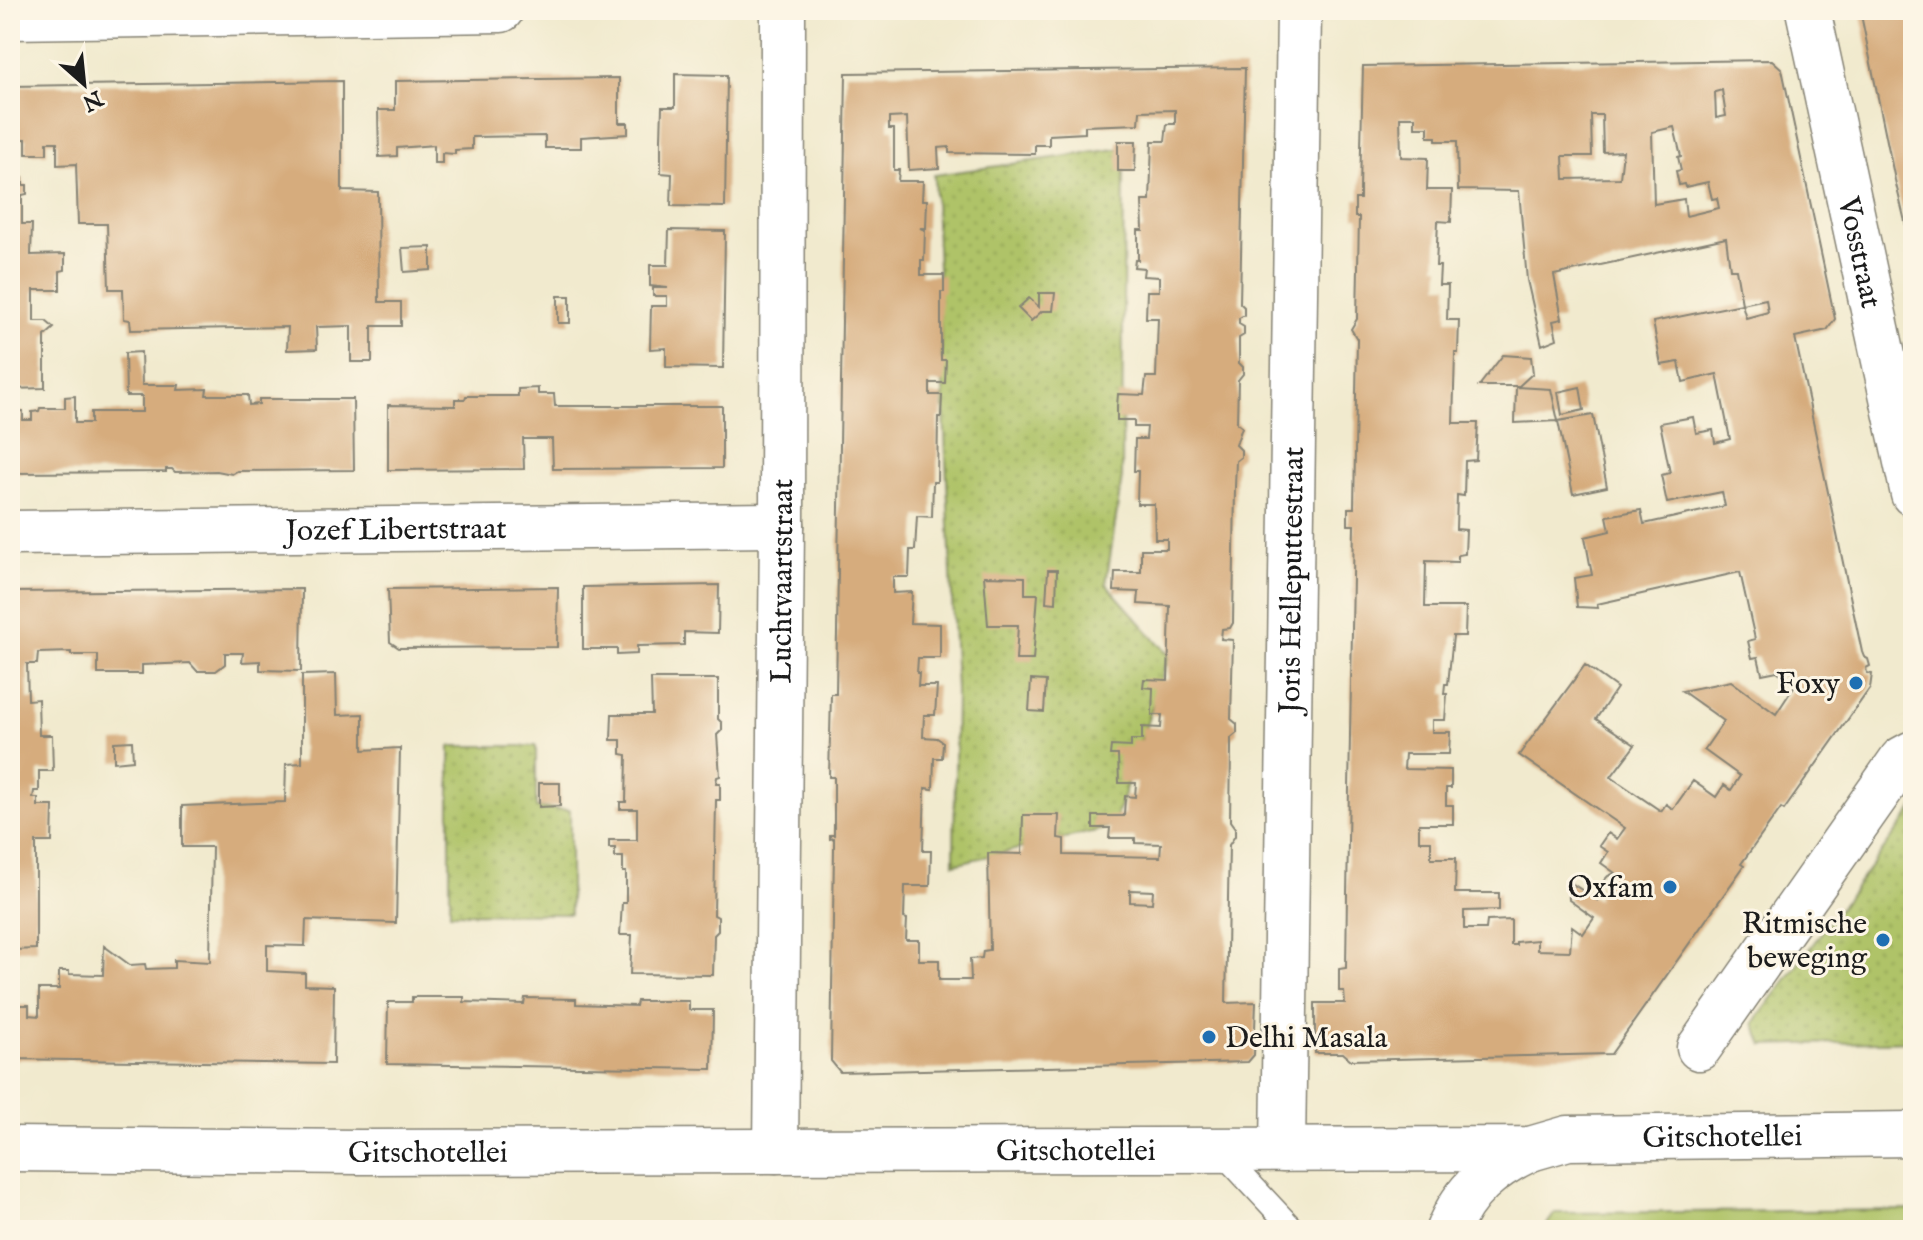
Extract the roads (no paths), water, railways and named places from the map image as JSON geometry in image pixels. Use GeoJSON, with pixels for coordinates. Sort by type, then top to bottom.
{"type":"FeatureCollection","features":[{"type":"Feature","properties":{"kind":"street"},"geometry":{"type":"LineString","coordinates":[[10,17],[501,10]]}},
{"type":"Feature","properties":{"kind":"street","name":"Luchtvaartstraat"},"geometry":{"type":"LineString","coordinates":[[776,1151],[783,10]]}},
{"type":"Feature","properties":{"kind":"street","name":"Joris Helleputtestraat"},"geometry":{"type":"LineString","coordinates":[[1283,1150],[1299,10]]}},
{"type":"Feature","properties":{"kind":"street","name":"Vosstraat"},"geometry":{"type":"LineString","coordinates":[[1808,10],[1901,380],[1913,494]]}},
{"type":"Feature","properties":{"kind":"street","name":"Jozef Libertstraat"},"geometry":{"type":"LineString","coordinates":[[10,533],[782,525]]}},
{"type":"Feature","properties":{"kind":"street"},"geometry":{"type":"LineString","coordinates":[[1699,1048],[1902,759],[1913,753]]}},
{"type":"Feature","properties":{"kind":"street","name":"Gitschotellei"},"geometry":{"type":"LineString","coordinates":[[10,1149],[360,1152],[1530,1149],[1568,1138],[1913,1134]]}},
{"type":"Feature","properties":{"kind":"street"},"geometry":{"type":"LineString","coordinates":[[1448,1230],[1475,1184],[1509,1159],[1530,1149]]}},
{"type":"Feature","properties":{"kind":"lane"},"geometry":{"type":"LineString","coordinates":[[1219,1150],[1294,1230]]}},
{"type":"Feature","properties":{"kind":"place","name":"Foxy"},"geometry":{"type":"Point","coordinates":[1856,683]}},
{"type":"Feature","properties":{"kind":"place","name":"Oxfam"},"geometry":{"type":"Point","coordinates":[1670,887]}},
{"type":"Feature","properties":{"kind":"place","name":"Ritmische beweging"},"geometry":{"type":"Point","coordinates":[1883,940]}},
{"type":"Feature","properties":{"kind":"place","name":"Delhi Masala"},"geometry":{"type":"Point","coordinates":[1209,1037]}}]}
